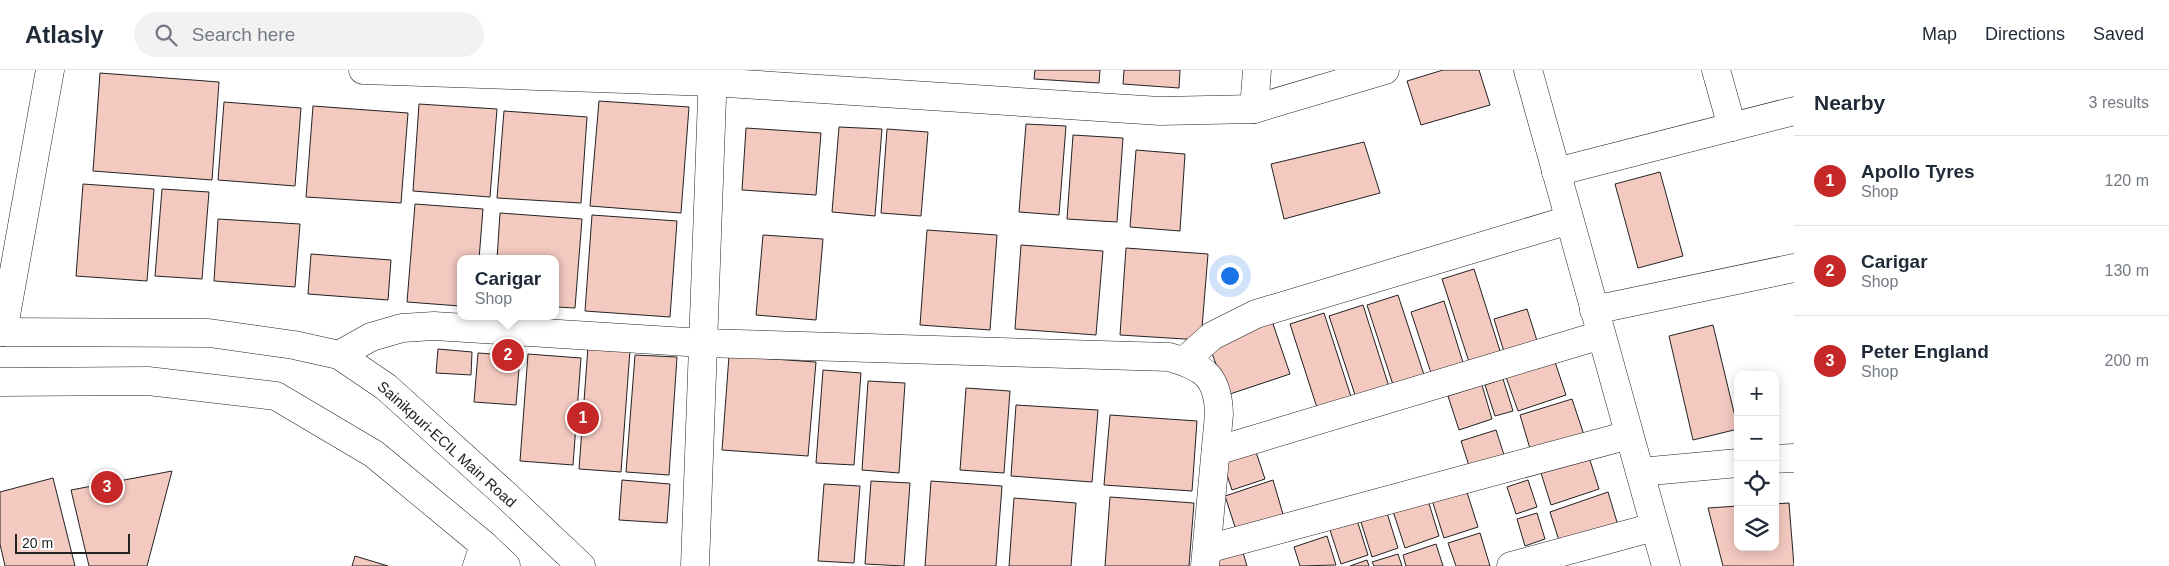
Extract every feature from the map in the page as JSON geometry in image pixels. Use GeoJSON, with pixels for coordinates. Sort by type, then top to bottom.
{"type":"FeatureCollection","features":[{"type":"Feature","properties":{"kind":"street"},"geometry":{"type":"LineString","coordinates":[[1,332],[50,70]]}},
{"type":"Feature","properties":{"kind":"street"},"geometry":{"type":"LineString","coordinates":[[363,70],[713,76],[1160,112],[1254,108],[1385,70]]}},
{"type":"Feature","properties":{"kind":"street"},"geometry":{"type":"LineString","coordinates":[[1254,108],[1256,70]]}},
{"type":"Feature","properties":{"kind":"street"},"geometry":{"type":"LineString","coordinates":[[1528,70],[1666,566]]}},
{"type":"Feature","properties":{"kind":"street"},"geometry":{"type":"LineString","coordinates":[[1716,70],[1732,127]]}},
{"type":"Feature","properties":{"kind":"street"},"geometry":{"type":"LineString","coordinates":[[696,566],[713,76]]}},
{"type":"Feature","properties":{"kind":"street"},"geometry":{"type":"LineString","coordinates":[[1556,172],[1794,111]]}},
{"type":"Feature","properties":{"kind":"street"},"geometry":{"type":"LineString","coordinates":[[1184,361],[1212,336],[1256,314],[1569,220]]}},
{"type":"Feature","properties":{"kind":"street"},"geometry":{"type":"LineString","coordinates":[[1216,451],[1598,322],[1794,268]]}},
{"type":"Feature","properties":{"kind":"street"},"geometry":{"type":"LineString","coordinates":[[339,355],[371,337],[402,328],[434,326],[703,342],[1169,357],[1203,369],[1212,383],[1219,401],[1206,557],[1630,435]]}},
{"type":"Feature","properties":{"kind":"street","name":"Sainikpuri-ECIL Main Road"},"geometry":{"type":"LineString","coordinates":[[1,332],[209,333],[294,345],[339,355],[386,387],[581,566]]}},
{"type":"Feature","properties":{"kind":"street"},"geometry":{"type":"LineString","coordinates":[[0,382],[148,381],[276,396],[374,454],[480,555],[506,566]]}},
{"type":"Feature","properties":{"kind":"street"},"geometry":{"type":"LineString","coordinates":[[1779,460],[1794,458]]}},
{"type":"Feature","properties":{"kind":"street"},"geometry":{"type":"LineString","coordinates":[[1640,472],[1734,463]]}},
{"type":"Feature","properties":{"kind":"street"},"geometry":{"type":"LineString","coordinates":[[1511,566],[1654,527]]}},
{"type":"Feature","properties":{"kind":"building"},"geometry":{"type":"Polygon","coordinates":[[[1035,70],[1100,70],[1099,83],[1034,79],[1035,70]]]}},
{"type":"Feature","properties":{"kind":"building"},"geometry":{"type":"Polygon","coordinates":[[[1124,70],[1180,70],[1179,88],[1123,84],[1124,70]]]}},
{"type":"Feature","properties":{"kind":"building"},"geometry":{"type":"Polygon","coordinates":[[[1443,70],[1479,70],[1490,105],[1421,125],[1407,81],[1443,70]]]}},
{"type":"Feature","properties":{"kind":"building"},"geometry":{"type":"Polygon","coordinates":[[[100,73],[219,82],[212,180],[93,171],[100,73]]]}},
{"type":"Feature","properties":{"kind":"building"},"geometry":{"type":"Polygon","coordinates":[[[599,101],[689,107],[681,213],[590,206],[599,101]]]}},
{"type":"Feature","properties":{"kind":"building"},"geometry":{"type":"Polygon","coordinates":[[[224,102],[301,108],[295,186],[218,180],[224,102]]]}},
{"type":"Feature","properties":{"kind":"building"},"geometry":{"type":"Polygon","coordinates":[[[419,104],[497,109],[490,197],[413,191],[419,104]]]}},
{"type":"Feature","properties":{"kind":"building"},"geometry":{"type":"Polygon","coordinates":[[[313,106],[408,113],[401,203],[306,197],[313,106]]]}},
{"type":"Feature","properties":{"kind":"building"},"geometry":{"type":"Polygon","coordinates":[[[504,111],[587,117],[581,203],[497,198],[504,111]]]}},
{"type":"Feature","properties":{"kind":"building"},"geometry":{"type":"Polygon","coordinates":[[[1026,124],[1066,126],[1059,215],[1019,212],[1026,124]]]}},
{"type":"Feature","properties":{"kind":"building"},"geometry":{"type":"Polygon","coordinates":[[[839,127],[882,129],[875,216],[832,212],[839,127]]]}},
{"type":"Feature","properties":{"kind":"building"},"geometry":{"type":"Polygon","coordinates":[[[746,128],[821,133],[816,195],[742,190],[746,128]]]}},
{"type":"Feature","properties":{"kind":"building"},"geometry":{"type":"Polygon","coordinates":[[[887,129],[928,132],[921,216],[881,213],[887,129]]]}},
{"type":"Feature","properties":{"kind":"building"},"geometry":{"type":"Polygon","coordinates":[[[1073,135],[1123,138],[1117,222],[1067,219],[1073,135]]]}},
{"type":"Feature","properties":{"kind":"building"},"geometry":{"type":"Polygon","coordinates":[[[1364,142],[1380,193],[1284,219],[1271,164],[1364,142]]]}},
{"type":"Feature","properties":{"kind":"building"},"geometry":{"type":"Polygon","coordinates":[[[1136,150],[1185,154],[1180,231],[1130,227],[1136,150]]]}},
{"type":"Feature","properties":{"kind":"building"},"geometry":{"type":"Polygon","coordinates":[[[1660,172],[1683,256],[1638,268],[1615,184],[1660,172]]]}},
{"type":"Feature","properties":{"kind":"building"},"geometry":{"type":"Polygon","coordinates":[[[83,184],[154,189],[147,281],[76,276],[83,184]]]}},
{"type":"Feature","properties":{"kind":"building"},"geometry":{"type":"Polygon","coordinates":[[[162,189],[209,192],[202,279],[155,276],[162,189]]]}},
{"type":"Feature","properties":{"kind":"building"},"geometry":{"type":"Polygon","coordinates":[[[415,204],[483,209],[479,255],[457,255],[457,306],[407,302],[415,204]]]}},
{"type":"Feature","properties":{"kind":"building"},"geometry":{"type":"Polygon","coordinates":[[[500,213],[582,219],[575,308],[559,307],[559,255],[497,255],[500,213]]]}},
{"type":"Feature","properties":{"kind":"building"},"geometry":{"type":"Polygon","coordinates":[[[592,215],[677,221],[670,317],[585,311],[592,215]]]}},
{"type":"Feature","properties":{"kind":"building"},"geometry":{"type":"Polygon","coordinates":[[[218,219],[300,224],[295,287],[214,281],[218,219]]]}},
{"type":"Feature","properties":{"kind":"building"},"geometry":{"type":"Polygon","coordinates":[[[927,230],[997,235],[990,330],[920,325],[927,230]]]}},
{"type":"Feature","properties":{"kind":"building"},"geometry":{"type":"Polygon","coordinates":[[[763,235],[823,239],[816,320],[756,315],[763,235]]]}},
{"type":"Feature","properties":{"kind":"building"},"geometry":{"type":"Polygon","coordinates":[[[1021,245],[1103,251],[1096,335],[1015,329],[1021,245]]]}},
{"type":"Feature","properties":{"kind":"building"},"geometry":{"type":"Polygon","coordinates":[[[1126,248],[1208,254],[1201,340],[1120,335],[1126,248]]]}},
{"type":"Feature","properties":{"kind":"building"},"geometry":{"type":"Polygon","coordinates":[[[311,254],[391,260],[388,300],[308,294],[311,254]]]}},
{"type":"Feature","properties":{"kind":"building"},"geometry":{"type":"Polygon","coordinates":[[[1474,269],[1501,354],[1470,365],[1442,279],[1474,269]]]}},
{"type":"Feature","properties":{"kind":"building"},"geometry":{"type":"Polygon","coordinates":[[[1398,295],[1426,381],[1395,391],[1367,305],[1398,295]]]}},
{"type":"Feature","properties":{"kind":"building"},"geometry":{"type":"Polygon","coordinates":[[[1444,301],[1465,369],[1433,379],[1411,312],[1444,301]]]}},
{"type":"Feature","properties":{"kind":"building"},"geometry":{"type":"Polygon","coordinates":[[[1363,305],[1391,393],[1358,404],[1329,316],[1363,305]]]}},
{"type":"Feature","properties":{"kind":"building"},"geometry":{"type":"Polygon","coordinates":[[[1527,309],[1538,344],[1505,355],[1494,319],[1527,309]]]}},
{"type":"Feature","properties":{"kind":"building"},"geometry":{"type":"Polygon","coordinates":[[[1324,313],[1354,406],[1320,417],[1290,324],[1324,313]]]}},
{"type":"Feature","properties":{"kind":"building"},"geometry":{"type":"Polygon","coordinates":[[[1272,321],[1290,374],[1227,395],[1208,342],[1272,321]]]}},
{"type":"Feature","properties":{"kind":"building"},"geometry":{"type":"Polygon","coordinates":[[[1713,325],[1734,412],[1734,430],[1693,440],[1669,336],[1713,325]]]}},
{"type":"Feature","properties":{"kind":"building"},"geometry":{"type":"Polygon","coordinates":[[[588,347],[630,350],[621,472],[579,469],[588,347]]]}},
{"type":"Feature","properties":{"kind":"building"},"geometry":{"type":"Polygon","coordinates":[[[438,349],[472,352],[471,375],[436,373],[438,349]]]}},
{"type":"Feature","properties":{"kind":"building"},"geometry":{"type":"Polygon","coordinates":[[[478,353],[520,356],[516,405],[474,402],[478,353]]]}},
{"type":"Feature","properties":{"kind":"building"},"geometry":{"type":"Polygon","coordinates":[[[528,354],[581,358],[573,465],[520,461],[528,354]]]}},
{"type":"Feature","properties":{"kind":"building"},"geometry":{"type":"Polygon","coordinates":[[[635,355],[677,357],[669,475],[626,472],[635,355]]]}},
{"type":"Feature","properties":{"kind":"building"},"geometry":{"type":"Polygon","coordinates":[[[729,356],[816,362],[808,456],[722,450],[729,356]]]}},
{"type":"Feature","properties":{"kind":"building"},"geometry":{"type":"Polygon","coordinates":[[[1555,362],[1566,395],[1518,411],[1506,377],[1555,362]]]}},
{"type":"Feature","properties":{"kind":"building"},"geometry":{"type":"Polygon","coordinates":[[[823,370],[861,373],[854,465],[816,463],[823,370]]]}},
{"type":"Feature","properties":{"kind":"building"},"geometry":{"type":"Polygon","coordinates":[[[1503,379],[1513,411],[1495,416],[1485,385],[1503,379]]]}},
{"type":"Feature","properties":{"kind":"building"},"geometry":{"type":"Polygon","coordinates":[[[868,381],[905,383],[899,473],[862,470],[868,381]]]}},
{"type":"Feature","properties":{"kind":"building"},"geometry":{"type":"Polygon","coordinates":[[[1482,385],[1492,419],[1459,430],[1448,396],[1482,385]]]}},
{"type":"Feature","properties":{"kind":"building"},"geometry":{"type":"Polygon","coordinates":[[[966,388],[1010,391],[1004,473],[960,470],[966,388]]]}},
{"type":"Feature","properties":{"kind":"building"},"geometry":{"type":"Polygon","coordinates":[[[1572,399],[1584,435],[1531,452],[1520,415],[1572,399]]]}},
{"type":"Feature","properties":{"kind":"building"},"geometry":{"type":"Polygon","coordinates":[[[1016,405],[1098,410],[1092,482],[1011,476],[1016,405]]]}},
{"type":"Feature","properties":{"kind":"building"},"geometry":{"type":"Polygon","coordinates":[[[1110,415],[1197,421],[1192,491],[1104,485],[1110,415]]]}},
{"type":"Feature","properties":{"kind":"building"},"geometry":{"type":"Polygon","coordinates":[[[1496,430],[1505,458],[1470,469],[1461,441],[1496,430]]]}},
{"type":"Feature","properties":{"kind":"building"},"geometry":{"type":"Polygon","coordinates":[[[1254,446],[1265,479],[1232,490],[1221,457],[1254,446]]]}},
{"type":"Feature","properties":{"kind":"building"},"geometry":{"type":"Polygon","coordinates":[[[1589,457],[1599,489],[1551,505],[1541,473],[1589,457]]]}},
{"type":"Feature","properties":{"kind":"building"},"geometry":{"type":"Polygon","coordinates":[[[172,471],[147,566],[89,566],[71,490],[172,471]]]}},
{"type":"Feature","properties":{"kind":"building"},"geometry":{"type":"Polygon","coordinates":[[[53,478],[75,566],[5,566],[0,544],[0,492],[53,478]]]}},
{"type":"Feature","properties":{"kind":"building"},"geometry":{"type":"Polygon","coordinates":[[[622,480],[670,484],[667,523],[619,520],[622,480]]]}},
{"type":"Feature","properties":{"kind":"building"},"geometry":{"type":"Polygon","coordinates":[[[1273,480],[1285,521],[1238,536],[1225,496],[1273,480]]]}},
{"type":"Feature","properties":{"kind":"building"},"geometry":{"type":"Polygon","coordinates":[[[1528,480],[1537,507],[1516,514],[1507,487],[1528,480]]]}},
{"type":"Feature","properties":{"kind":"building"},"geometry":{"type":"Polygon","coordinates":[[[871,481],[910,483],[904,566],[865,564],[871,481]]]}},
{"type":"Feature","properties":{"kind":"building"},"geometry":{"type":"Polygon","coordinates":[[[931,481],[1002,486],[996,566],[925,566],[931,481]]]}},
{"type":"Feature","properties":{"kind":"building"},"geometry":{"type":"Polygon","coordinates":[[[824,484],[860,486],[854,563],[818,561],[824,484]]]}},
{"type":"Feature","properties":{"kind":"building"},"geometry":{"type":"Polygon","coordinates":[[[1465,486],[1478,527],[1444,538],[1431,497],[1465,486]]]}},
{"type":"Feature","properties":{"kind":"building"},"geometry":{"type":"Polygon","coordinates":[[[1608,492],[1620,532],[1562,550],[1550,512],[1608,492]]]}},
{"type":"Feature","properties":{"kind":"building"},"geometry":{"type":"Polygon","coordinates":[[[1110,497],[1194,503],[1189,566],[1105,566],[1110,497]]]}},
{"type":"Feature","properties":{"kind":"building"},"geometry":{"type":"Polygon","coordinates":[[[1427,497],[1439,536],[1405,548],[1392,508],[1427,497]]]}},
{"type":"Feature","properties":{"kind":"building"},"geometry":{"type":"Polygon","coordinates":[[[1014,498],[1076,503],[1071,566],[1009,566],[1014,498]]]}},
{"type":"Feature","properties":{"kind":"building"},"geometry":{"type":"Polygon","coordinates":[[[1789,503],[1794,566],[1723,566],[1708,508],[1734,506],[1734,551],[1779,551],[1779,504],[1789,503]]]}},
{"type":"Feature","properties":{"kind":"building"},"geometry":{"type":"Polygon","coordinates":[[[1387,513],[1398,548],[1372,557],[1361,522],[1387,513]]]}},
{"type":"Feature","properties":{"kind":"building"},"geometry":{"type":"Polygon","coordinates":[[[1537,513],[1545,539],[1525,546],[1517,519],[1537,513]]]}},
{"type":"Feature","properties":{"kind":"building"},"geometry":{"type":"Polygon","coordinates":[[[1357,520],[1368,555],[1341,564],[1330,530],[1357,520]]]}},
{"type":"Feature","properties":{"kind":"building"},"geometry":{"type":"Polygon","coordinates":[[[1480,533],[1490,566],[1456,566],[1448,543],[1480,533]]]}},
{"type":"Feature","properties":{"kind":"building"},"geometry":{"type":"Polygon","coordinates":[[[1327,536],[1336,565],[1300,566],[1294,547],[1327,536]]]}},
{"type":"Feature","properties":{"kind":"building"},"geometry":{"type":"Polygon","coordinates":[[[1436,544],[1443,566],[1406,566],[1403,555],[1436,544]]]}},
{"type":"Feature","properties":{"kind":"building"},"geometry":{"type":"Polygon","coordinates":[[[1242,549],[1247,566],[1216,566],[1214,558],[1242,549]]]}},
{"type":"Feature","properties":{"kind":"building"},"geometry":{"type":"Polygon","coordinates":[[[1398,554],[1402,566],[1374,566],[1372,562],[1398,554]]]}},
{"type":"Feature","properties":{"kind":"building"},"geometry":{"type":"Polygon","coordinates":[[[355,556],[388,566],[352,566],[355,556]]]}},
{"type":"Feature","properties":{"kind":"building"},"geometry":{"type":"Polygon","coordinates":[[[1367,560],[1369,566],[1350,566],[1367,560]]]}},
{"type":"Feature","properties":{"kind":"place","name":"Carigar"},"geometry":{"type":"Point","coordinates":[508,355]}},
{"type":"Feature","properties":{"kind":"place","name":"Apollo Tyres"},"geometry":{"type":"Point","coordinates":[583,418]}},
{"type":"Feature","properties":{"kind":"place","name":"Peter England"},"geometry":{"type":"Point","coordinates":[107,487]}}]}
